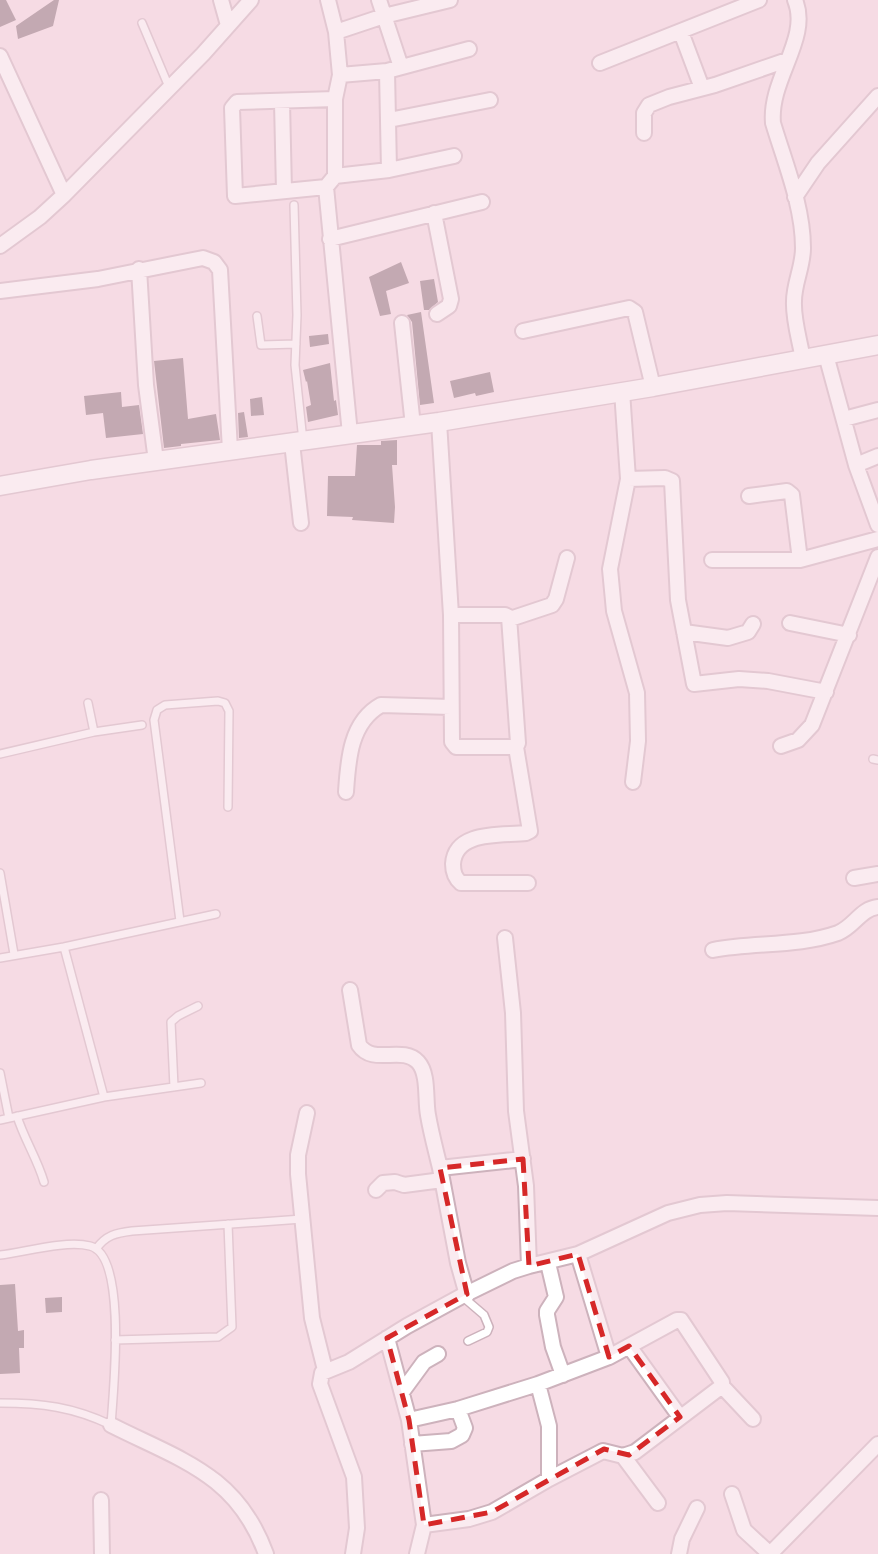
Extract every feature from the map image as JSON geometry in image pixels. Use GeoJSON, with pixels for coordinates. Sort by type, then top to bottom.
{"type":"FeatureCollection","features":[{"type":"Feature","properties":{"kind":"street"},"geometry":{"type":"LineString","coordinates":[[221,0],[228,25]]}},
{"type":"Feature","properties":{"kind":"street"},"geometry":{"type":"LineString","coordinates":[[0,246],[40,217],[64,194],[251,0]]}},
{"type":"Feature","properties":{"kind":"street"},"geometry":{"type":"LineString","coordinates":[[328,0],[336,32],[340,75],[335,99],[330,239],[351,434]]}},
{"type":"Feature","properties":{"kind":"street"},"geometry":{"type":"LineString","coordinates":[[379,0],[394,69],[386,91],[389,120],[388,170]]}},
{"type":"Feature","properties":{"kind":"street"},"geometry":{"type":"LineString","coordinates":[[336,32],[431,2],[450,0]]}},
{"type":"Feature","properties":{"kind":"street"},"geometry":{"type":"LineString","coordinates":[[600,63],[759,0]]}},
{"type":"Feature","properties":{"kind":"street"},"geometry":{"type":"LineString","coordinates":[[795,0],[800,22],[772,112],[795,197],[803,247],[802,266],[793,305],[803,360]]}},
{"type":"Feature","properties":{"kind":"street"},"geometry":{"type":"LineString","coordinates":[[681,32],[702,88]]}},
{"type":"Feature","properties":{"kind":"street"},"geometry":{"type":"LineString","coordinates":[[340,75],[394,69],[468,50]]}},
{"type":"Feature","properties":{"kind":"street"},"geometry":{"type":"LineString","coordinates":[[0,57],[64,194]]}},
{"type":"Feature","properties":{"kind":"street"},"geometry":{"type":"LineString","coordinates":[[644,133],[644,113],[649,105],[786,60]]}},
{"type":"Feature","properties":{"kind":"street"},"geometry":{"type":"LineString","coordinates":[[795,197],[818,163],[878,96]]}},
{"type":"Feature","properties":{"kind":"street"},"geometry":{"type":"LineString","coordinates":[[335,99],[237,102],[234,105],[232,149],[235,196],[284,191],[454,156]]}},
{"type":"Feature","properties":{"kind":"street"},"geometry":{"type":"LineString","coordinates":[[389,120],[490,100]]}},
{"type":"Feature","properties":{"kind":"street"},"geometry":{"type":"LineString","coordinates":[[282,102],[284,191]]}},
{"type":"Feature","properties":{"kind":"street"},"geometry":{"type":"LineString","coordinates":[[330,239],[482,202]]}},
{"type":"Feature","properties":{"kind":"street"},"geometry":{"type":"LineString","coordinates":[[434,213],[451,299],[449,306],[437,314]]}},
{"type":"Feature","properties":{"kind":"street"},"geometry":{"type":"LineString","coordinates":[[0,290],[99,279],[203,258],[218,265],[230,450]]}},
{"type":"Feature","properties":{"kind":"street"},"geometry":{"type":"LineString","coordinates":[[139,270],[146,384],[156,461]]}},
{"type":"Feature","properties":{"kind":"street"},"geometry":{"type":"LineString","coordinates":[[523,331],[632,309],[635,312],[653,387]]}},
{"type":"Feature","properties":{"kind":"street"},"geometry":{"type":"LineString","coordinates":[[402,323],[413,426]]}},
{"type":"Feature","properties":{"kind":"street"},"geometry":{"type":"LineString","coordinates":[[0,485],[439,422],[653,387],[878,345]]}},
{"type":"Feature","properties":{"kind":"street"},"geometry":{"type":"LineString","coordinates":[[826,355],[856,465],[878,524]]}},
{"type":"Feature","properties":{"kind":"street"},"geometry":{"type":"LineString","coordinates":[[622,391],[628,479],[610,569],[614,611],[637,693],[638,741],[633,782]]}},
{"type":"Feature","properties":{"kind":"street"},"geometry":{"type":"LineString","coordinates":[[844,419],[878,410]]}},
{"type":"Feature","properties":{"kind":"street"},"geometry":{"type":"LineString","coordinates":[[439,422],[450,615],[452,742],[454,746],[516,747]]}},
{"type":"Feature","properties":{"kind":"street"},"geometry":{"type":"LineString","coordinates":[[298,442],[301,523]]}},
{"type":"Feature","properties":{"kind":"street"},"geometry":{"type":"LineString","coordinates":[[856,465],[878,456]]}},
{"type":"Feature","properties":{"kind":"street"},"geometry":{"type":"LineString","coordinates":[[628,479],[665,478],[672,481],[678,600],[694,684],[739,679],[768,681],[826,692]]}},
{"type":"Feature","properties":{"kind":"street"},"geometry":{"type":"LineString","coordinates":[[749,496],[787,491],[792,495],[800,560]]}},
{"type":"Feature","properties":{"kind":"street"},"geometry":{"type":"LineString","coordinates":[[712,560],[800,560],[878,539]]}},
{"type":"Feature","properties":{"kind":"street"},"geometry":{"type":"LineString","coordinates":[[781,746],[798,740],[808,732],[878,557]]}},
{"type":"Feature","properties":{"kind":"street"},"geometry":{"type":"LineString","coordinates":[[510,619],[552,605],[556,599],[566,558]]}},
{"type":"Feature","properties":{"kind":"street"},"geometry":{"type":"LineString","coordinates":[[450,615],[505,615],[510,619],[518,743],[516,747],[530,831],[526,834],[474,838],[464,842],[454,857],[453,869],[461,883],[528,883]]}},
{"type":"Feature","properties":{"kind":"street"},"geometry":{"type":"LineString","coordinates":[[790,623],[849,635]]}},
{"type":"Feature","properties":{"kind":"street"},"geometry":{"type":"LineString","coordinates":[[684,632],[728,638],[748,632],[753,624]]}},
{"type":"Feature","properties":{"kind":"street"},"geometry":{"type":"LineString","coordinates":[[346,792],[352,745],[372,710],[381,705],[451,707]]}},
{"type":"Feature","properties":{"kind":"street"},"geometry":{"type":"LineString","coordinates":[[854,878],[878,874]]}},
{"type":"Feature","properties":{"kind":"street"},"geometry":{"type":"LineString","coordinates":[[713,950],[819,938],[848,928],[866,909],[878,907]]}},
{"type":"Feature","properties":{"kind":"street"},"geometry":{"type":"LineString","coordinates":[[505,938],[513,1013],[516,1111],[523,1159],[530,1266]]}},
{"type":"Feature","properties":{"kind":"street"},"geometry":{"type":"LineString","coordinates":[[351,990],[362,1050],[370,1055],[412,1057],[422,1067],[427,1113],[465,1295]]}},
{"type":"Feature","properties":{"kind":"street"},"geometry":{"type":"LineString","coordinates":[[307,1113],[298,1155],[302,1219],[312,1318],[325,1370]]}},
{"type":"Feature","properties":{"kind":"street"},"geometry":{"type":"LineString","coordinates":[[376,1190],[383,1183],[395,1182],[404,1185],[441,1174],[523,1159]]}},
{"type":"Feature","properties":{"kind":"street"},"geometry":{"type":"LineString","coordinates":[[353,1554],[357,1528],[354,1477],[320,1384],[325,1370],[349,1362],[387,1338],[513,1270],[578,1254],[668,1213],[700,1205],[727,1203],[878,1208]]}},
{"type":"Feature","properties":{"kind":"street"},"geometry":{"type":"LineString","coordinates":[[578,1254],[609,1357]]}},
{"type":"Feature","properties":{"kind":"street"},"geometry":{"type":"LineString","coordinates":[[548,1263],[556,1297],[547,1315],[553,1347],[563,1375]]}},
{"type":"Feature","properties":{"kind":"street"},"geometry":{"type":"LineString","coordinates":[[409,1420],[458,1409],[563,1375],[609,1357],[677,1320],[681,1320],[722,1382],[722,1386],[753,1419]]}},
{"type":"Feature","properties":{"kind":"street"},"geometry":{"type":"LineString","coordinates":[[387,1338],[409,1420],[424,1525],[417,1554]]}},
{"type":"Feature","properties":{"kind":"street"},"geometry":{"type":"LineString","coordinates":[[629,1346],[680,1417]]}},
{"type":"Feature","properties":{"kind":"street"},"geometry":{"type":"LineString","coordinates":[[402,1392],[424,1362],[438,1354]]}},
{"type":"Feature","properties":{"kind":"street"},"geometry":{"type":"LineString","coordinates":[[538,1384],[549,1426],[549,1479]]}},
{"type":"Feature","properties":{"kind":"street"},"geometry":{"type":"LineString","coordinates":[[424,1525],[492,1513],[603,1451],[623,1456],[635,1452],[722,1386]]}},
{"type":"Feature","properties":{"kind":"street"},"geometry":{"type":"LineString","coordinates":[[412,1444],[450,1441],[462,1435],[465,1428],[458,1409]]}},
{"type":"Feature","properties":{"kind":"street"},"geometry":{"type":"LineString","coordinates":[[111,1425],[200,1469],[227,1489],[254,1527],[266,1554]]}},
{"type":"Feature","properties":{"kind":"street"},"geometry":{"type":"LineString","coordinates":[[732,1494],[744,1530],[770,1554],[878,1444]]}},
{"type":"Feature","properties":{"kind":"street"},"geometry":{"type":"LineString","coordinates":[[623,1456],[658,1503]]}},
{"type":"Feature","properties":{"kind":"street"},"geometry":{"type":"LineString","coordinates":[[101,1500],[102,1554]]}},
{"type":"Feature","properties":{"kind":"street"},"geometry":{"type":"LineString","coordinates":[[679,1554],[682,1539],[697,1508]]}},
{"type":"Feature","properties":{"kind":"lane"},"geometry":{"type":"LineString","coordinates":[[142,23],[170,87]]}},
{"type":"Feature","properties":{"kind":"lane"},"geometry":{"type":"LineString","coordinates":[[294,205],[298,442]]}},
{"type":"Feature","properties":{"kind":"lane"},"geometry":{"type":"LineString","coordinates":[[257,316],[261,345],[296,344]]}},
{"type":"Feature","properties":{"kind":"lane"},"geometry":{"type":"LineString","coordinates":[[180,921],[154,720],[157,710],[166,705],[218,701],[225,703],[229,711],[228,807]]}},
{"type":"Feature","properties":{"kind":"lane"},"geometry":{"type":"LineString","coordinates":[[88,704],[94,732]]}},
{"type":"Feature","properties":{"kind":"lane"},"geometry":{"type":"LineString","coordinates":[[0,754],[94,732],[142,725]]}},
{"type":"Feature","properties":{"kind":"lane"},"geometry":{"type":"LineString","coordinates":[[0,873],[14,954]]}},
{"type":"Feature","properties":{"kind":"lane"},"geometry":{"type":"LineString","coordinates":[[0,957],[64,947],[216,914]]}},
{"type":"Feature","properties":{"kind":"lane"},"geometry":{"type":"LineString","coordinates":[[64,947],[104,1097]]}},
{"type":"Feature","properties":{"kind":"lane"},"geometry":{"type":"LineString","coordinates":[[174,1087],[171,1022],[198,1006]]}},
{"type":"Feature","properties":{"kind":"lane"},"geometry":{"type":"LineString","coordinates":[[0,1073],[13,1117],[38,1161],[44,1182]]}},
{"type":"Feature","properties":{"kind":"lane"},"geometry":{"type":"LineString","coordinates":[[0,1120],[104,1097],[201,1083]]}},
{"type":"Feature","properties":{"kind":"lane"},"geometry":{"type":"LineString","coordinates":[[96,1249],[103,1240],[113,1234],[302,1219]]}},
{"type":"Feature","properties":{"kind":"lane"},"geometry":{"type":"LineString","coordinates":[[116,1340],[218,1337],[228,1332],[232,1327],[228,1224]]}},
{"type":"Feature","properties":{"kind":"lane"},"geometry":{"type":"LineString","coordinates":[[0,1255],[72,1245],[93,1246],[108,1264],[113,1282],[116,1340],[111,1425],[64,1407],[0,1403]]}},
{"type":"Feature","properties":{"kind":"lane"},"geometry":{"type":"LineString","coordinates":[[465,1295],[484,1315],[489,1327],[487,1332],[468,1340]]}},
{"type":"Feature","properties":{"kind":"highlighted area"},"geometry":{"type":"Polygon","coordinates":[[[523,1159],[529,1266],[578,1254],[609,1357],[629,1346],[680,1417],[629,1455],[604,1449],[492,1512],[424,1525],[409,1420],[387,1338],[467,1294],[440,1168],[523,1159]]]}},
{"type":"Feature","properties":{"kind":"building"},"geometry":{"type":"Polygon","coordinates":[[[0,0],[6,0],[16,20],[0,27],[0,0]]]}},
{"type":"Feature","properties":{"kind":"building"},"geometry":{"type":"Polygon","coordinates":[[[54,0],[59,0],[53,26],[18,39],[16,26],[54,0]]]}},
{"type":"Feature","properties":{"kind":"building"},"geometry":{"type":"Polygon","coordinates":[[[401,262],[409,283],[386,291],[391,314],[380,316],[369,277],[401,262]]]}},
{"type":"Feature","properties":{"kind":"building"},"geometry":{"type":"Polygon","coordinates":[[[434,279],[438,302],[429,310],[424,310],[420,281],[434,279]]]}},
{"type":"Feature","properties":{"kind":"building"},"geometry":{"type":"Polygon","coordinates":[[[421,312],[434,403],[420,405],[412,322],[407,315],[421,312]]]}},
{"type":"Feature","properties":{"kind":"building"},"geometry":{"type":"Polygon","coordinates":[[[328,334],[329,344],[310,347],[309,336],[328,334]]]}},
{"type":"Feature","properties":{"kind":"building"},"geometry":{"type":"Polygon","coordinates":[[[183,358],[188,419],[216,414],[220,440],[164,448],[154,361],[183,358]]]}},
{"type":"Feature","properties":{"kind":"building"},"geometry":{"type":"Polygon","coordinates":[[[330,363],[338,415],[308,422],[306,407],[311,405],[303,370],[330,363]]]}},
{"type":"Feature","properties":{"kind":"building"},"geometry":{"type":"Polygon","coordinates":[[[490,372],[494,392],[454,398],[450,381],[490,372]]]}},
{"type":"Feature","properties":{"kind":"building"},"geometry":{"type":"Polygon","coordinates":[[[121,392],[122,407],[139,405],[143,434],[106,438],[103,413],[86,415],[84,396],[121,392]]]}},
{"type":"Feature","properties":{"kind":"building"},"geometry":{"type":"Polygon","coordinates":[[[262,397],[264,415],[251,416],[250,399],[262,397]]]}},
{"type":"Feature","properties":{"kind":"building"},"geometry":{"type":"Polygon","coordinates":[[[244,412],[248,437],[239,438],[238,413],[244,412]]]}},
{"type":"Feature","properties":{"kind":"building"},"geometry":{"type":"Polygon","coordinates":[[[397,440],[397,465],[392,465],[394,523],[327,516],[328,476],[355,476],[357,445],[381,445],[381,441],[397,440]]]}},
{"type":"Feature","properties":{"kind":"building"},"geometry":{"type":"Polygon","coordinates":[[[15,1284],[18,1331],[24,1330],[24,1348],[19,1348],[20,1373],[0,1374],[0,1285],[15,1284]]]}},
{"type":"Feature","properties":{"kind":"building"},"geometry":{"type":"Polygon","coordinates":[[[62,1297],[62,1312],[46,1313],[45,1298],[62,1297]]]}}]}
